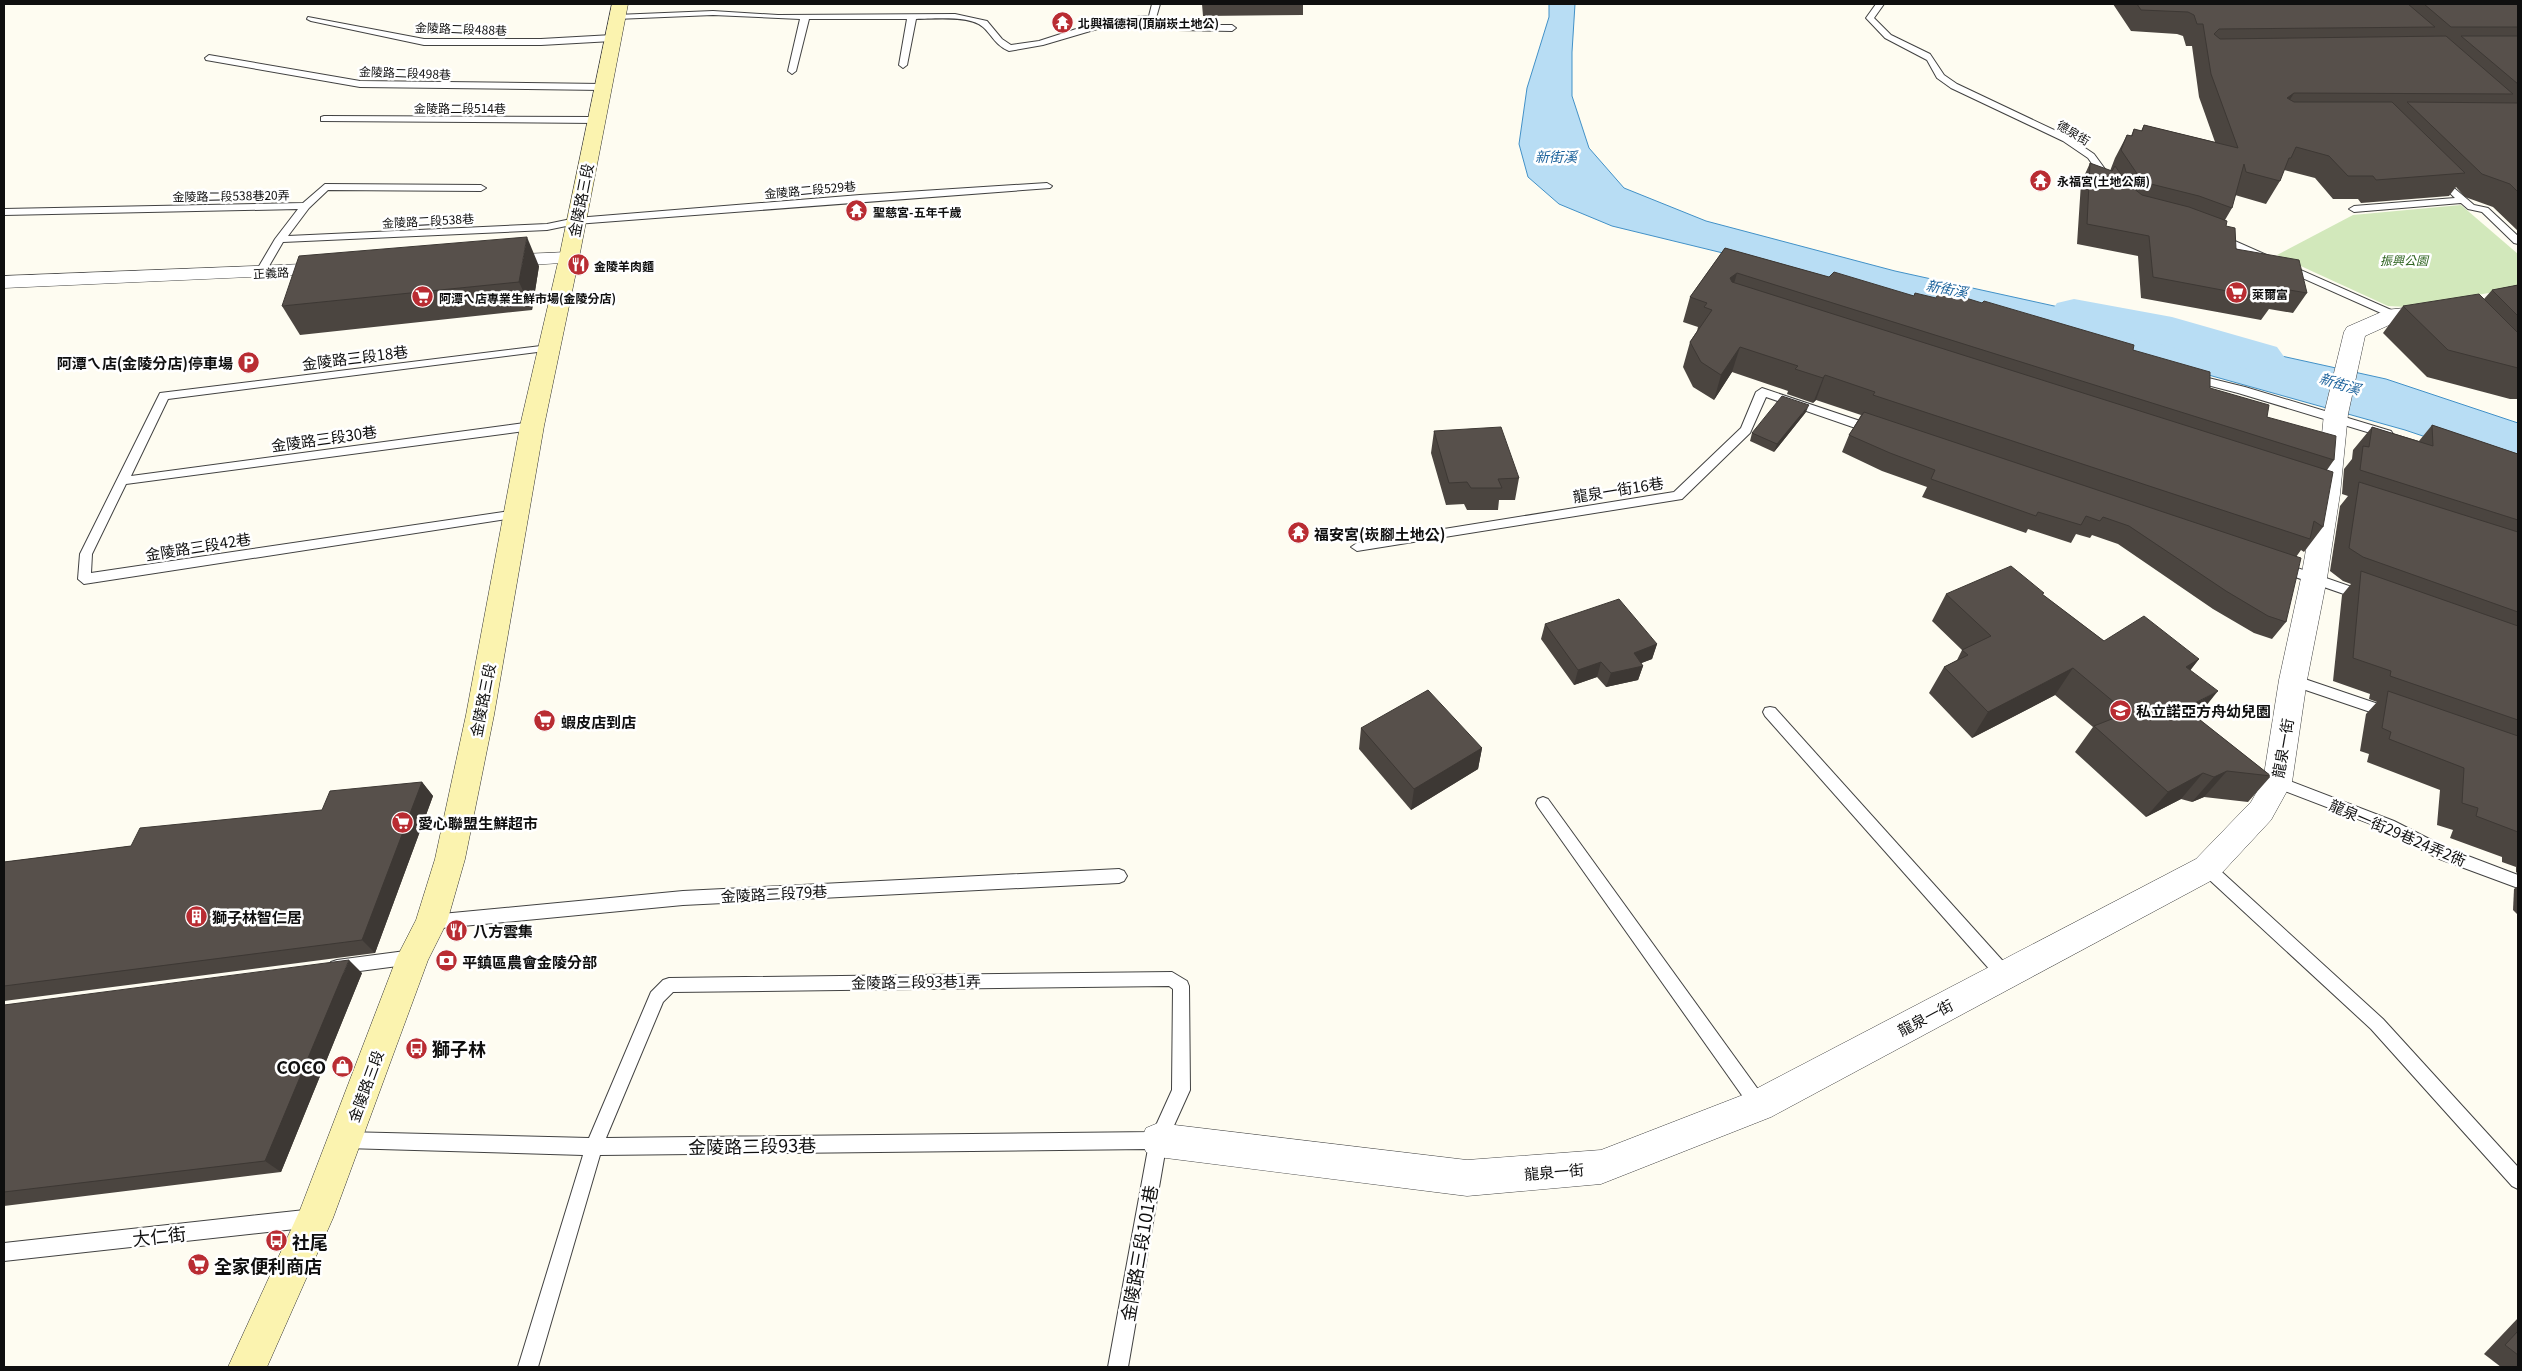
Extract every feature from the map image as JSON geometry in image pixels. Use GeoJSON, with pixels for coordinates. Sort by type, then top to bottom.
{"type":"FeatureCollection","features":[{"type":"Feature","properties":{"kind":"main road","name":"金陵路三段"},"geometry":{"type":"LineString","coordinates":[[246,1367],[315,1218],[413,957],[431,922],[450,859],[480,715],[532,426],[569,258],[616,20]]}},
{"type":"Feature","properties":{"kind":"street"},"geometry":{"type":"LineString","coordinates":[[479,262],[569,258]]}},
{"type":"Feature","properties":{"kind":"street","name":"正義路"},"geometry":{"type":"LineString","coordinates":[[4,282],[349,268]]}},
{"type":"Feature","properties":{"kind":"street"},"geometry":{"type":"LineString","coordinates":[[2394,315],[2455,309]]}},
{"type":"Feature","properties":{"kind":"street","name":"龍泉一街"},"geometry":{"type":"LineString","coordinates":[[1158,1140],[1467,1178],[1601,1167],[1759,1105],[2208,868],[2261,811],[2277,782],[2293,680],[2314,578],[2328,494],[2336,417],[2355,332],[2394,315]]}},
{"type":"Feature","properties":{"kind":"lane"},"geometry":{"type":"LineString","coordinates":[[1156,4],[1152,19],[1178,27],[1232,28]]}},
{"type":"Feature","properties":{"kind":"lane","name":"德泉街"},"geometry":{"type":"LineString","coordinates":[[1880,4],[1870,18],[1879,32],[1891,41],[1924,53],[1935,63],[1939,75],[1954,86],[2066,139],[2091,156],[2113,187]]}},
{"type":"Feature","properties":{"kind":"lane","name":"金陵路二段488巷"},"geometry":{"type":"LineString","coordinates":[[311,19],[424,42],[541,42],[616,20],[713,14],[805,17],[956,16],[984,22],[999,41],[1009,48],[1041,43],[1104,21],[1131,17],[1152,19]]}},
{"type":"Feature","properties":{"kind":"lane"},"geometry":{"type":"LineString","coordinates":[[903,66],[912,16]]}},
{"type":"Feature","properties":{"kind":"lane"},"geometry":{"type":"LineString","coordinates":[[792,71],[805,17]]}},
{"type":"Feature","properties":{"kind":"lane","name":"金陵路二段498巷"},"geometry":{"type":"LineString","coordinates":[[209,58],[360,84],[602,87]]}},
{"type":"Feature","properties":{"kind":"lane","name":"金陵路二段514巷"},"geometry":{"type":"LineString","coordinates":[[324,119],[596,120]]}},
{"type":"Feature","properties":{"kind":"lane"},"geometry":{"type":"LineString","coordinates":[[2434,174],[2461,200],[2472,207],[2485,210],[2518,241]]}},
{"type":"Feature","properties":{"kind":"lane","name":"金陵路二段529巷"},"geometry":{"type":"LineString","coordinates":[[576,221],[860,198],[1047,186]]}},
{"type":"Feature","properties":{"kind":"lane","name":"金陵路二段538巷20弄"},"geometry":{"type":"LineString","coordinates":[[4,212],[306,206],[325,187],[481,188]]}},
{"type":"Feature","properties":{"kind":"lane"},"geometry":{"type":"LineString","coordinates":[[2354,210],[2461,200]]}},
{"type":"Feature","properties":{"kind":"lane"},"geometry":{"type":"LineString","coordinates":[[260,273],[280,239],[306,206]]}},
{"type":"Feature","properties":{"kind":"lane","name":"金陵路二段538巷"},"geometry":{"type":"LineString","coordinates":[[280,239],[547,227],[576,221]]}},
{"type":"Feature","properties":{"kind":"lane"},"geometry":{"type":"LineString","coordinates":[[2209,233],[2263,255],[2394,315]]}},
{"type":"Feature","properties":{"kind":"lane","name":"金陵路三段18巷"},"geometry":{"type":"LineString","coordinates":[[164,396],[549,348]]}},
{"type":"Feature","properties":{"kind":"lane"},"geometry":{"type":"LineString","coordinates":[[2184,376],[2336,417],[2402,438]]}},
{"type":"Feature","properties":{"kind":"lane","name":"龍泉一街16巷"},"geometry":{"type":"LineString","coordinates":[[1357,547],[1678,496],[1746,430],[1762,392],[1884,433]]}},
{"type":"Feature","properties":{"kind":"lane","name":"金陵路三段42巷"},"geometry":{"type":"LineString","coordinates":[[164,396],[86,554],[84,580],[516,514]]}},
{"type":"Feature","properties":{"kind":"lane","name":"金陵路三段30巷"},"geometry":{"type":"LineString","coordinates":[[121,481],[532,426]]}},
{"type":"Feature","properties":{"kind":"lane"},"geometry":{"type":"LineString","coordinates":[[2267,562],[2379,601]]}},
{"type":"Feature","properties":{"kind":"lane"},"geometry":{"type":"LineString","coordinates":[[2293,680],[2405,720]]}},
{"type":"Feature","properties":{"kind":"lane"},"geometry":{"type":"LineString","coordinates":[[1770,712],[2005,976]]}},
{"type":"Feature","properties":{"kind":"lane","name":"龍泉一街29巷24弄2衖"},"geometry":{"type":"LineString","coordinates":[[2277,782],[2389,825],[2442,852],[2518,882]]}},
{"type":"Feature","properties":{"kind":"lane"},"geometry":{"type":"LineString","coordinates":[[1542,803],[1759,1105]]}},
{"type":"Feature","properties":{"kind":"lane"},"geometry":{"type":"LineString","coordinates":[[2208,868],[2377,1024],[2518,1180]]}},
{"type":"Feature","properties":{"kind":"lane","name":"金陵路三段79巷"},"geometry":{"type":"LineString","coordinates":[[431,922],[683,898],[1118,876]]}},
{"type":"Feature","properties":{"kind":"lane"},"geometry":{"type":"LineString","coordinates":[[325,969],[413,957]]}},
{"type":"Feature","properties":{"kind":"lane","name":"金陵路三段93巷1弄"},"geometry":{"type":"LineString","coordinates":[[594,1147],[657,997],[670,985],[699,983],[1172,979],[1181,986],[1181,1090],[1158,1140]]}},
{"type":"Feature","properties":{"kind":"lane","name":"金陵路三段93巷"},"geometry":{"type":"LineString","coordinates":[[345,1140],[594,1147],[1158,1140]]}},
{"type":"Feature","properties":{"kind":"lane","name":"金陵路三段101巷"},"geometry":{"type":"LineString","coordinates":[[1118,1367],[1158,1140]]}},
{"type":"Feature","properties":{"kind":"lane"},"geometry":{"type":"LineString","coordinates":[[528,1367],[594,1147]]}},
{"type":"Feature","properties":{"kind":"lane","name":"大仁街"},"geometry":{"type":"LineString","coordinates":[[4,1252],[315,1218]]}},
{"type":"Feature","properties":{"kind":"green space","name":"振興公園"},"geometry":{"type":"Polygon","coordinates":[[[2461,205],[2518,254],[2518,288],[2407,307],[2388,306],[2277,255],[2353,215],[2461,205]]]}},
{"type":"Feature","properties":{"kind":"water","name":"新街溪"},"geometry":{"type":"Polygon","coordinates":[[[1549,4],[1575,4],[1572,96],[1589,148],[1624,188],[1706,221],[1895,271],[2386,379],[2518,423],[2518,468],[2405,430],[2105,346],[1612,226],[1559,204],[1528,177],[1519,144],[1527,88],[1549,17],[1549,4]]]}},
{"type":"Feature","properties":{"kind":"building"},"geometry":{"type":"Polygon","coordinates":[[[2137,4],[2408,4],[2435,27],[2219,29],[2214,34],[2220,39],[2446,36],[2513,94],[2294,93],[2287,98],[2294,102],[2392,102],[2465,173],[2376,180],[2373,176],[2348,176],[2329,156],[2296,147],[2291,158],[2289,158],[2280,181],[2246,172],[2244,164],[2232,208],[2199,196],[2151,184],[2138,175],[2121,150],[2127,135],[2132,136],[2134,129],[2142,131],[2144,125],[2238,148],[2211,74],[2203,24],[2197,24],[2194,15],[2188,12],[2141,10],[2137,4]]]}},
{"type":"Feature","properties":{"kind":"building"},"geometry":{"type":"Polygon","coordinates":[[[2424,4],[2518,4],[2518,27],[2451,27],[2424,4]]]}},
{"type":"Feature","properties":{"kind":"building"},"geometry":{"type":"Polygon","coordinates":[[[2461,36],[2518,36],[2518,84],[2461,36]]]}},
{"type":"Feature","properties":{"kind":"building"},"geometry":{"type":"Polygon","coordinates":[[[2407,102],[2518,103],[2518,192],[2510,184],[2482,174],[2407,102]]]}},
{"type":"Feature","properties":{"kind":"building"},"geometry":{"type":"Polygon","coordinates":[[[2090,163],[2112,171],[2115,166],[2128,184],[2142,195],[2189,207],[2227,221],[2226,226],[2235,228],[2236,249],[2299,260],[2307,293],[2272,287],[2275,300],[2153,277],[2149,236],[2087,224],[2090,163]]]}},
{"type":"Feature","properties":{"kind":"building"},"geometry":{"type":"Polygon","coordinates":[[[527,237],[519,282],[282,306],[299,256],[527,237]]]}},
{"type":"Feature","properties":{"kind":"building"},"geometry":{"type":"Polygon","coordinates":[[[1725,248],[1829,277],[1834,272],[1914,296],[1915,293],[1936,298],[1940,290],[1982,303],[1984,301],[2134,345],[2133,350],[2210,372],[2210,388],[2269,405],[2267,417],[2336,436],[2334,460],[1737,273],[1730,278],[1732,282],[2333,472],[2323,527],[2314,521],[2310,539],[1873,395],[1875,392],[1825,375],[1823,378],[1795,369],[1798,366],[1740,347],[1721,375],[1701,362],[1690,342],[1712,310],[1704,307],[1707,303],[1690,297],[1725,248]]]}},
{"type":"Feature","properties":{"kind":"building"},"geometry":{"type":"Polygon","coordinates":[[[2518,285],[2518,316],[2492,290],[2518,285]]]}},
{"type":"Feature","properties":{"kind":"building"},"geometry":{"type":"Polygon","coordinates":[[[2479,294],[2518,333],[2518,368],[2448,350],[2403,306],[2479,294]]]}},
{"type":"Feature","properties":{"kind":"building"},"geometry":{"type":"Polygon","coordinates":[[[1782,396],[1809,405],[1777,444],[1752,433],[1782,396]]]}},
{"type":"Feature","properties":{"kind":"building"},"geometry":{"type":"Polygon","coordinates":[[[1864,412],[2301,558],[2286,622],[2268,616],[2226,591],[2129,526],[2103,517],[2100,521],[2086,516],[2081,525],[2038,512],[2036,516],[1931,479],[1935,470],[1849,435],[1864,412]]]}},
{"type":"Feature","properties":{"kind":"building"},"geometry":{"type":"Polygon","coordinates":[[[2432,425],[2518,454],[2518,520],[2360,470],[2363,446],[2369,447],[2372,427],[2433,446],[2432,425]]]}},
{"type":"Feature","properties":{"kind":"building"},"geometry":{"type":"Polygon","coordinates":[[[1501,427],[1519,478],[1498,479],[1502,488],[1471,488],[1467,482],[1449,483],[1434,431],[1501,427]]]}},
{"type":"Feature","properties":{"kind":"building"},"geometry":{"type":"Polygon","coordinates":[[[2359,482],[2518,532],[2518,612],[2363,557],[2349,548],[2359,482]]]}},
{"type":"Feature","properties":{"kind":"building","name":"私立諾亞方舟幼兒園"},"geometry":{"type":"Polygon","coordinates":[[[2011,566],[2044,593],[2042,594],[2104,641],[2144,616],[2199,659],[2186,667],[2218,691],[2185,708],[2271,776],[2227,771],[2214,777],[2203,773],[2168,792],[2094,726],[2127,713],[2073,668],[1988,712],[1944,667],[1968,655],[1962,650],[1991,636],[1946,594],[2011,566]]]}},
{"type":"Feature","properties":{"kind":"building"},"geometry":{"type":"Polygon","coordinates":[[[2361,571],[2518,626],[2518,720],[2390,676],[2391,671],[2353,658],[2361,571]]]}},
{"type":"Feature","properties":{"kind":"building"},"geometry":{"type":"Polygon","coordinates":[[[1619,599],[1657,644],[1634,653],[1643,666],[1611,673],[1601,662],[1578,670],[1545,624],[1619,599]]]}},
{"type":"Feature","properties":{"kind":"building"},"geometry":{"type":"Polygon","coordinates":[[[1428,690],[1482,748],[1414,789],[1361,728],[1428,690]]]}},
{"type":"Feature","properties":{"kind":"building"},"geometry":{"type":"Polygon","coordinates":[[[2388,691],[2518,736],[2518,832],[2476,816],[2478,808],[2462,803],[2464,768],[2389,739],[2391,732],[2382,728],[2388,691]]]}},
{"type":"Feature","properties":{"kind":"building","name":"獅子林智仁居"},"geometry":{"type":"Polygon","coordinates":[[[422,782],[362,940],[4,986],[4,862],[131,846],[140,828],[322,810],[330,791],[422,782]]]}},
{"type":"Feature","properties":{"kind":"building"},"geometry":{"type":"Polygon","coordinates":[[[349,960],[265,1161],[4,1192],[4,1005],[349,960]]]}},
{"type":"Feature","properties":{"kind":"building"},"geometry":{"type":"Polygon","coordinates":[[[2518,1331],[2518,1355],[2505,1345],[2518,1331]]]}},
{"type":"Feature","properties":{"kind":"waterway","name":"新街溪"},"geometry":{"type":"LineString","coordinates":[[2074,313],[2172,332],[2260,358]]}},
{"type":"Feature","properties":{"kind":"place","name":"北興福德祠(頂崩崁土地公)"},"geometry":{"type":"Point","coordinates":[1062,22]}},
{"type":"Feature","properties":{"kind":"place","name":"永福宮(土地公廟)"},"geometry":{"type":"Point","coordinates":[2041,180]}},
{"type":"Feature","properties":{"kind":"place","name":"聖慈宮-五年千歲"},"geometry":{"type":"Point","coordinates":[857,211]}},
{"type":"Feature","properties":{"kind":"place","name":"金陵羊肉麵"},"geometry":{"type":"Point","coordinates":[578,265]}},
{"type":"Feature","properties":{"kind":"place","name":"萊爾富"},"geometry":{"type":"Point","coordinates":[2236,293]}},
{"type":"Feature","properties":{"kind":"place","name":"阿潭ㄟ店專業生鮮市場(金陵分店)"},"geometry":{"type":"Point","coordinates":[423,297]}},
{"type":"Feature","properties":{"kind":"place","name":"阿潭ㄟ店(金陵分店)停車場"},"geometry":{"type":"Point","coordinates":[249,362]}},
{"type":"Feature","properties":{"kind":"place","name":"福安宮(崁腳土地公)"},"geometry":{"type":"Point","coordinates":[1298,533]}},
{"type":"Feature","properties":{"kind":"place","name":"私立諾亞方舟幼兒園"},"geometry":{"type":"Point","coordinates":[2120,710]}},
{"type":"Feature","properties":{"kind":"place","name":"蝦皮店到店"},"geometry":{"type":"Point","coordinates":[545,721]}},
{"type":"Feature","properties":{"kind":"place","name":"愛心聯盟生鮮超市"},"geometry":{"type":"Point","coordinates":[402,822]}},
{"type":"Feature","properties":{"kind":"place","name":"獅子林智仁居"},"geometry":{"type":"Point","coordinates":[196,916]}},
{"type":"Feature","properties":{"kind":"place","name":"八方雲集"},"geometry":{"type":"Point","coordinates":[457,930]}},
{"type":"Feature","properties":{"kind":"place","name":"平鎮區農會金陵分部"},"geometry":{"type":"Point","coordinates":[446,961]}},
{"type":"Feature","properties":{"kind":"place","name":"獅子林"},"geometry":{"type":"Point","coordinates":[416,1048]}},
{"type":"Feature","properties":{"kind":"place","name":"COCO"},"geometry":{"type":"Point","coordinates":[342,1066]}},
{"type":"Feature","properties":{"kind":"place","name":"社尾"},"geometry":{"type":"Point","coordinates":[276,1241]}},
{"type":"Feature","properties":{"kind":"place","name":"全家便利商店"},"geometry":{"type":"Point","coordinates":[198,1265]}}]}
